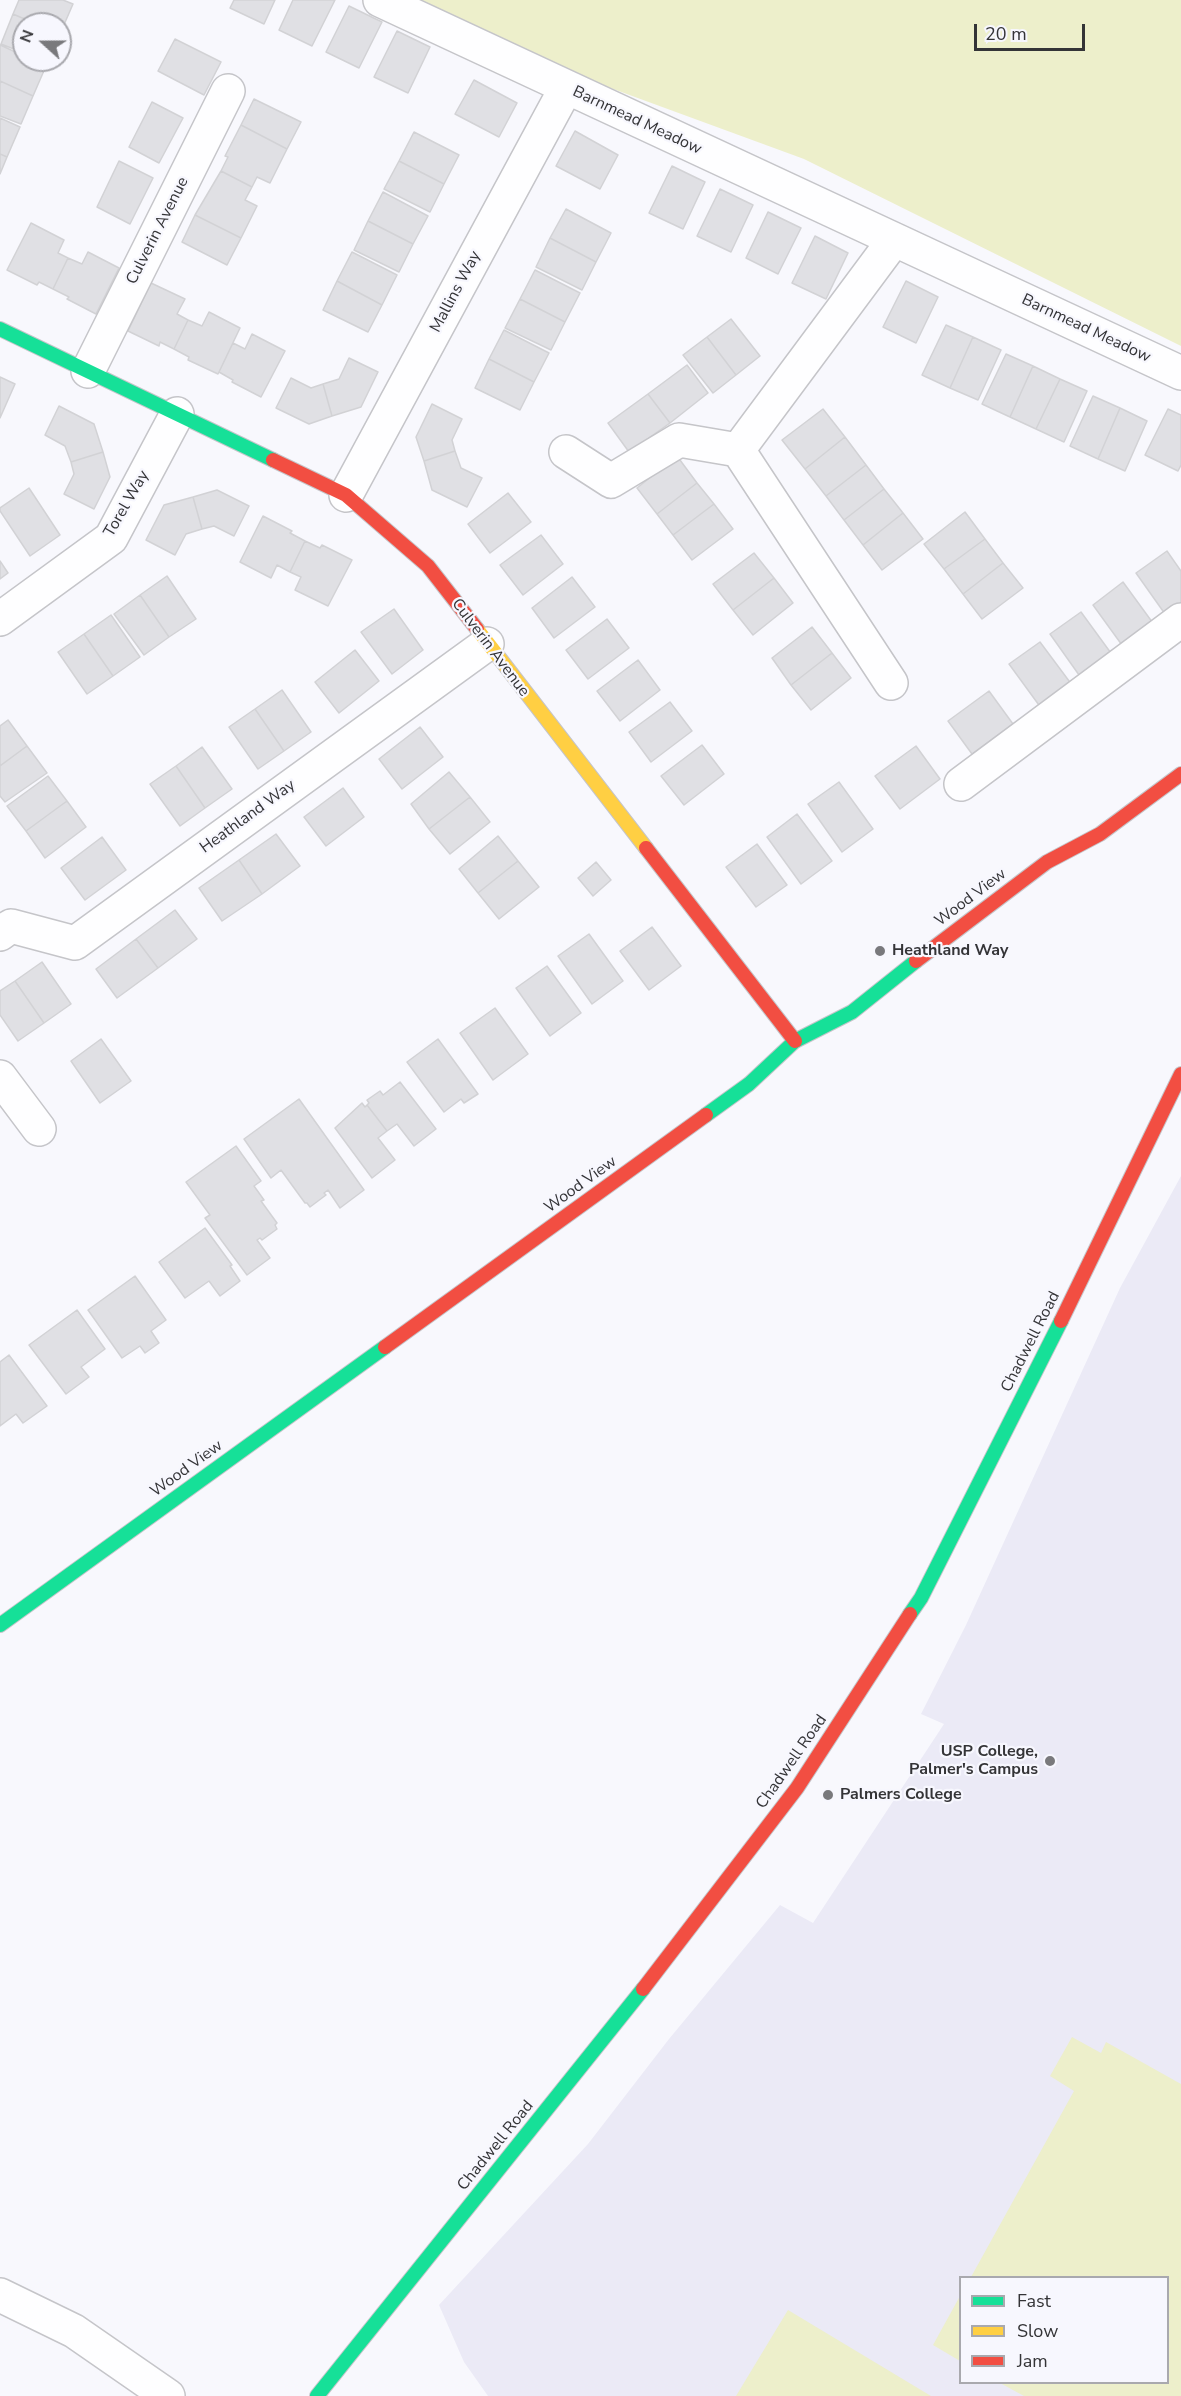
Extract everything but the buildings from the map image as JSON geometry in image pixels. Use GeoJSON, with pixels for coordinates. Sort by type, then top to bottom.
{"type":"FeatureCollection","features":[{"type":"Feature","properties":{"kind":"main road","name":"Culverin Avenue"},"geometry":{"type":"LineString","coordinates":[[0,329],[346,495],[428,566],[736,961],[757,994],[795,1041]]}},
{"type":"Feature","properties":{"kind":"main road","name":"Wood View"},"geometry":{"type":"LineString","coordinates":[[0,1625],[740,1090],[795,1041],[852,1012],[954,931],[1047,862],[1100,834],[1181,774]]}},
{"type":"Feature","properties":{"kind":"main road","name":"Chadwell Road"},"geometry":{"type":"LineString","coordinates":[[317,2396],[682,1940],[797,1788],[921,1598],[1102,1239],[1181,1074]]}},
{"type":"Feature","properties":{"kind":"street","name":"Barnmead Meadow"},"geometry":{"type":"LineString","coordinates":[[380,0],[1181,373]]}},
{"type":"Feature","properties":{"kind":"street","name":"Mallins Way"},"geometry":{"type":"LineString","coordinates":[[346,495],[567,88]]}},
{"type":"Feature","properties":{"kind":"street","name":"Culverin Avenue"},"geometry":{"type":"LineString","coordinates":[[88,371],[228,91]]}},
{"type":"Feature","properties":{"kind":"street"},"geometry":{"type":"LineString","coordinates":[[738,450],[894,240]]}},
{"type":"Feature","properties":{"kind":"street","name":"Torel Way"},"geometry":{"type":"LineString","coordinates":[[0,619],[111,538],[177,414]]}},
{"type":"Feature","properties":{"kind":"street"},"geometry":{"type":"LineString","coordinates":[[566,452],[611,481],[679,440],[738,450],[891,683]]}},
{"type":"Feature","properties":{"kind":"street"},"geometry":{"type":"LineString","coordinates":[[961,784],[1181,620]]}},
{"type":"Feature","properties":{"kind":"street","name":"Heathland Way"},"geometry":{"type":"LineString","coordinates":[[4,923],[75,944],[487,644]]}},
{"type":"Feature","properties":{"kind":"street"},"geometry":{"type":"LineString","coordinates":[[0,1077],[39,1130]]}},
{"type":"Feature","properties":{"kind":"street"},"geometry":{"type":"LineString","coordinates":[[0,2295],[74,2331],[168,2396]]}},
{"type":"Feature","properties":{"kind":"shaded area","name":"USP College, Palmer's Campus"},"geometry":{"type":"Polygon","coordinates":[[[1181,1176],[1181,2396],[488,2396],[464,2362],[439,2305],[588,2144],[669,2039],[780,1905],[813,1923],[944,1724],[921,1714],[966,1625],[1120,1288],[1181,1176]]]}},
{"type":"Feature","properties":{"kind":"green space"},"geometry":{"type":"Polygon","coordinates":[[[417,0],[1181,0],[1181,346],[804,159],[605,86],[417,0]]]}},
{"type":"Feature","properties":{"kind":"green space"},"geometry":{"type":"Polygon","coordinates":[[[1072,2037],[1101,2053],[1106,2042],[1181,2084],[1181,2396],[1024,2396],[1002,2384],[1169,2384],[1169,2276],[972,2276],[1074,2091],[1050,2076],[1072,2037]]]}},
{"type":"Feature","properties":{"kind":"green space"},"geometry":{"type":"Polygon","coordinates":[[[959,2298],[959,2360],[933,2345],[959,2298]]]}},
{"type":"Feature","properties":{"kind":"green space"},"geometry":{"type":"Polygon","coordinates":[[[788,2310],[931,2396],[736,2396],[788,2310]]]}},
{"type":"Feature","properties":{"kind":"traffic: fast"},"geometry":{"type":"LineString","coordinates":[[0,329],[273,460]]}},
{"type":"Feature","properties":{"kind":"traffic: fast"},"geometry":{"type":"LineString","coordinates":[[706,1115],[749,1084],[795,1041],[852,1012],[916,961]]}},
{"type":"Feature","properties":{"kind":"traffic: fast"},"geometry":{"type":"LineString","coordinates":[[910,1614],[921,1598],[1061,1321]]}},
{"type":"Feature","properties":{"kind":"traffic: fast"},"geometry":{"type":"LineString","coordinates":[[0,1625],[385,1347]]}},
{"type":"Feature","properties":{"kind":"traffic: fast"},"geometry":{"type":"LineString","coordinates":[[317,2396],[643,1989]]}},
{"type":"Feature","properties":{"kind":"traffic: slow"},"geometry":{"type":"LineString","coordinates":[[477,629],[646,848]]}},
{"type":"Feature","properties":{"kind":"traffic: jam"},"geometry":{"type":"LineString","coordinates":[[273,460],[346,495],[428,566],[477,629]]}},
{"type":"Feature","properties":{"kind":"traffic: jam"},"geometry":{"type":"LineString","coordinates":[[916,961],[1047,862],[1100,834],[1181,774]]}},
{"type":"Feature","properties":{"kind":"traffic: jam"},"geometry":{"type":"LineString","coordinates":[[646,848],[795,1041]]}},
{"type":"Feature","properties":{"kind":"traffic: jam"},"geometry":{"type":"LineString","coordinates":[[1061,1321],[1181,1074]]}},
{"type":"Feature","properties":{"kind":"traffic: jam"},"geometry":{"type":"LineString","coordinates":[[385,1347],[706,1115]]}},
{"type":"Feature","properties":{"kind":"traffic: jam"},"geometry":{"type":"LineString","coordinates":[[643,1989],[797,1788],[910,1614]]}},
{"type":"Feature","properties":{"kind":"place","name":"Heathland Way"},"geometry":{"type":"Point","coordinates":[880,951]}},
{"type":"Feature","properties":{"kind":"place","name":"USP College, Palmer's Campus"},"geometry":{"type":"Point","coordinates":[1050,1761]}},
{"type":"Feature","properties":{"kind":"place","name":"Palmers College"},"geometry":{"type":"Point","coordinates":[828,1795]}}]}
